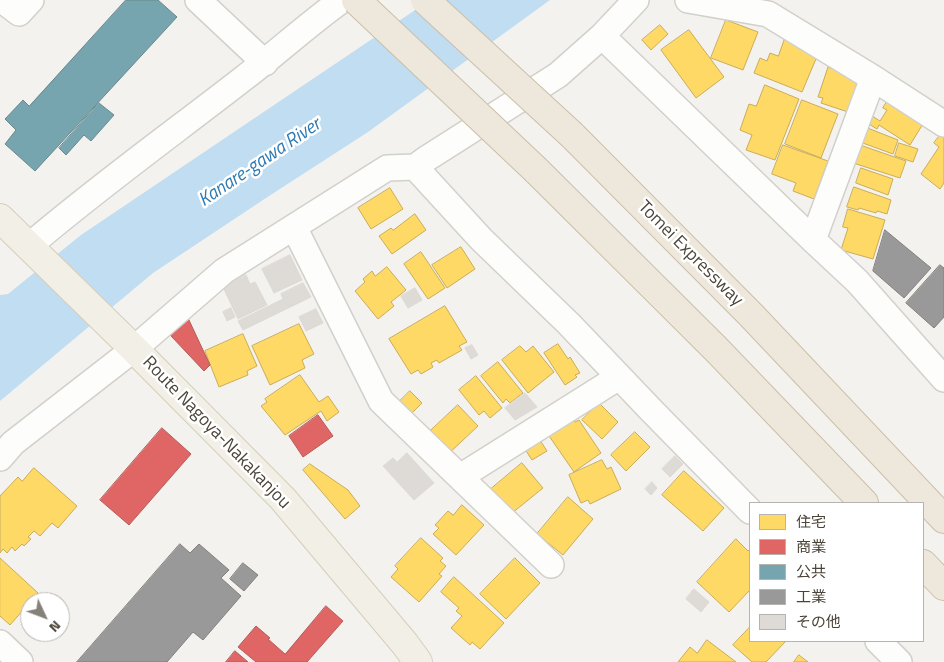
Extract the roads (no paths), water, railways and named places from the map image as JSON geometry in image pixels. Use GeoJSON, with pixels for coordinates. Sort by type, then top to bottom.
{"type":"FeatureCollection","features":[{"type":"Feature","properties":{"kind":"highway"},"geometry":{"type":"LineString","coordinates":[[356,0],[536,170],[716,349],[863,502]]}},
{"type":"Feature","properties":{"kind":"highway","name":"Tomei Expressway"},"geometry":{"type":"LineString","coordinates":[[424,0],[572,135],[751,315],[944,519]]}},
{"type":"Feature","properties":{"kind":"highway"},"geometry":{"type":"LineString","coordinates":[[924,565],[944,586]]}},
{"type":"Feature","properties":{"kind":"main road","name":"Route Nagoya-Nakakanjou"},"geometry":{"type":"LineString","coordinates":[[0,218],[283,500],[405,644],[418,662]]}},
{"type":"Feature","properties":{"kind":"street"},"geometry":{"type":"LineString","coordinates":[[2,0],[18,13],[31,0]]}},
{"type":"Feature","properties":{"kind":"street"},"geometry":{"type":"LineString","coordinates":[[198,0],[265,62]]}},
{"type":"Feature","properties":{"kind":"street"},"geometry":{"type":"LineString","coordinates":[[34,251],[63,217],[265,62],[323,13],[342,0]]}},
{"type":"Feature","properties":{"kind":"street"},"geometry":{"type":"LineString","coordinates":[[0,458],[12,444],[129,345],[224,272],[387,168],[415,167],[558,75],[602,36],[636,0]]}},
{"type":"Feature","properties":{"kind":"street"},"geometry":{"type":"LineString","coordinates":[[688,0],[768,14],[944,124]]}},
{"type":"Feature","properties":{"kind":"street"},"geometry":{"type":"LineString","coordinates":[[602,36],[857,281],[944,379]]}},
{"type":"Feature","properties":{"kind":"street"},"geometry":{"type":"LineString","coordinates":[[813,240],[873,78]]}},
{"type":"Feature","properties":{"kind":"street"},"geometry":{"type":"LineString","coordinates":[[415,167],[481,239],[569,324],[749,510]]}},
{"type":"Feature","properties":{"kind":"street"},"geometry":{"type":"LineString","coordinates":[[294,227],[381,401],[551,565]]}},
{"type":"Feature","properties":{"kind":"street"},"geometry":{"type":"LineString","coordinates":[[460,477],[619,377]]}},
{"type":"Feature","properties":{"kind":"street"},"geometry":{"type":"LineString","coordinates":[[879,642],[899,662]]}},
{"type":"Feature","properties":{"kind":"street"},"geometry":{"type":"LineString","coordinates":[[0,643],[20,662]]}},
{"type":"Feature","properties":{"kind":"water","name":"Kanare-gawa River"},"geometry":{"type":"Polygon","coordinates":[[[430,0],[550,0],[368,132],[153,273],[0,401],[0,295],[8,294],[81,235],[430,0]]]}}]}
